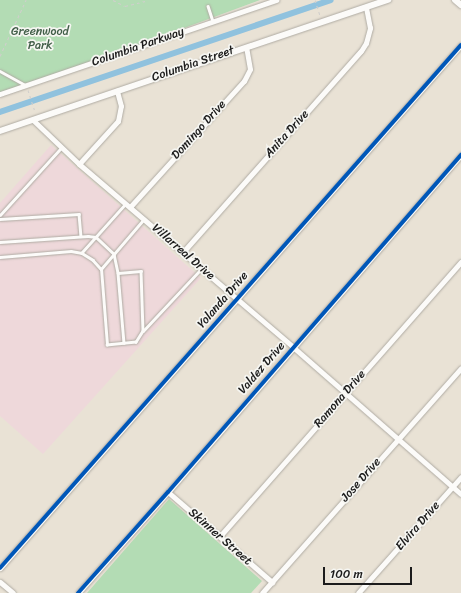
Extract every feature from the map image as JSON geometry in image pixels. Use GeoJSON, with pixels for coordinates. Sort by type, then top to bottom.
{"type":"FeatureCollection","features":[{"type":"Feature","properties":{"kind":"street","name":"Columbia Parkway"},"geometry":{"type":"LineString","coordinates":[[0,94],[276,0]]}},
{"type":"Feature","properties":{"kind":"street","name":"Columbia Street"},"geometry":{"type":"LineString","coordinates":[[0,131],[388,0]]}},
{"type":"Feature","properties":{"kind":"street"},"geometry":{"type":"LineString","coordinates":[[455,0],[461,5]]}},
{"type":"Feature","properties":{"kind":"street","name":"Anita Drive"},"geometry":{"type":"LineString","coordinates":[[183,252],[361,51],[366,43],[370,28],[366,7]]}},
{"type":"Feature","properties":{"kind":"street","name":"Yolanda Drive"},"geometry":{"type":"LineString","coordinates":[[0,568],[461,45]]}},
{"type":"Feature","properties":{"kind":"street","name":"Domingo Drive"},"geometry":{"type":"LineString","coordinates":[[128,205],[244,81],[250,69],[246,47]]}},
{"type":"Feature","properties":{"kind":"street"},"geometry":{"type":"LineString","coordinates":[[79,164],[118,121],[121,106],[117,91]]}},
{"type":"Feature","properties":{"kind":"street","name":"Villarreal Drive"},"geometry":{"type":"LineString","coordinates":[[33,120],[79,164],[294,347],[461,494]]}},
{"type":"Feature","properties":{"kind":"street","name":"Valdez Drive"},"geometry":{"type":"LineString","coordinates":[[78,593],[168,492],[461,155]]}},
{"type":"Feature","properties":{"kind":"street","name":"Ramona Drive"},"geometry":{"type":"LineString","coordinates":[[220,536],[461,262]]}},
{"type":"Feature","properties":{"kind":"street","name":"Jose Drive"},"geometry":{"type":"LineString","coordinates":[[262,593],[461,368]]}},
{"type":"Feature","properties":{"kind":"street","name":"Elvira Drive"},"geometry":{"type":"LineString","coordinates":[[358,593],[461,477]]}},
{"type":"Feature","properties":{"kind":"street","name":"Skinner Street"},"geometry":{"type":"LineString","coordinates":[[168,492],[272,582]]}},
{"type":"Feature","properties":{"kind":"street"},"geometry":{"type":"LineString","coordinates":[[0,582],[13,593]]}},
{"type":"Feature","properties":{"kind":"lane"},"geometry":{"type":"LineString","coordinates":[[208,6],[213,21]]}},
{"type":"Feature","properties":{"kind":"lane"},"geometry":{"type":"LineString","coordinates":[[0,71],[25,85]]}},
{"type":"Feature","properties":{"kind":"lane"},"geometry":{"type":"LineString","coordinates":[[0,215],[61,148]]}},
{"type":"Feature","properties":{"kind":"lane"},"geometry":{"type":"LineString","coordinates":[[82,253],[128,205]]}},
{"type":"Feature","properties":{"kind":"lane"},"geometry":{"type":"LineString","coordinates":[[0,219],[79,214],[81,236]]}},
{"type":"Feature","properties":{"kind":"lane"},"geometry":{"type":"LineString","coordinates":[[101,269],[144,219]]}},
{"type":"Feature","properties":{"kind":"lane"},"geometry":{"type":"LineString","coordinates":[[0,242],[81,236],[96,237],[114,254],[118,273],[124,343]]}},
{"type":"Feature","properties":{"kind":"lane"},"geometry":{"type":"LineString","coordinates":[[0,257],[71,251],[82,253],[93,260],[101,269],[107,345],[136,342],[143,331],[202,268]]}},
{"type":"Feature","properties":{"kind":"lane"},"geometry":{"type":"LineString","coordinates":[[118,273],[141,271],[143,331]]}},
{"type":"Feature","properties":{"kind":"path"},"geometry":{"type":"LineString","coordinates":[[0,56],[26,0]]}},
{"type":"Feature","properties":{"kind":"path"},"geometry":{"type":"LineString","coordinates":[[113,0],[125,6],[145,1]]}},
{"type":"Feature","properties":{"kind":"path"},"geometry":{"type":"LineString","coordinates":[[315,0],[320,15]]}},
{"type":"Feature","properties":{"kind":"path"},"geometry":{"type":"LineString","coordinates":[[29,92],[35,111]]}},
{"type":"Feature","properties":{"kind":"shaded area"},"geometry":{"type":"Polygon","coordinates":[[[51,145],[201,278],[43,454],[0,416],[0,203],[51,145]]]}},
{"type":"Feature","properties":{"kind":"green space","name":"Greenwood Park"},"geometry":{"type":"Polygon","coordinates":[[[0,0],[260,0],[0,96],[0,0]]]}},
{"type":"Feature","properties":{"kind":"green space"},"geometry":{"type":"Polygon","coordinates":[[[169,499],[262,581],[251,593],[87,593],[169,499]]]}},
{"type":"Feature","properties":{"kind":"waterway"},"geometry":{"type":"LineString","coordinates":[[0,112],[331,0]]}},
{"type":"Feature","properties":{"kind":"cycle path"},"geometry":{"type":"LineString","coordinates":[[0,568],[461,45]]}},
{"type":"Feature","properties":{"kind":"cycle path"},"geometry":{"type":"LineString","coordinates":[[78,593],[168,492],[461,155]]}}]}
